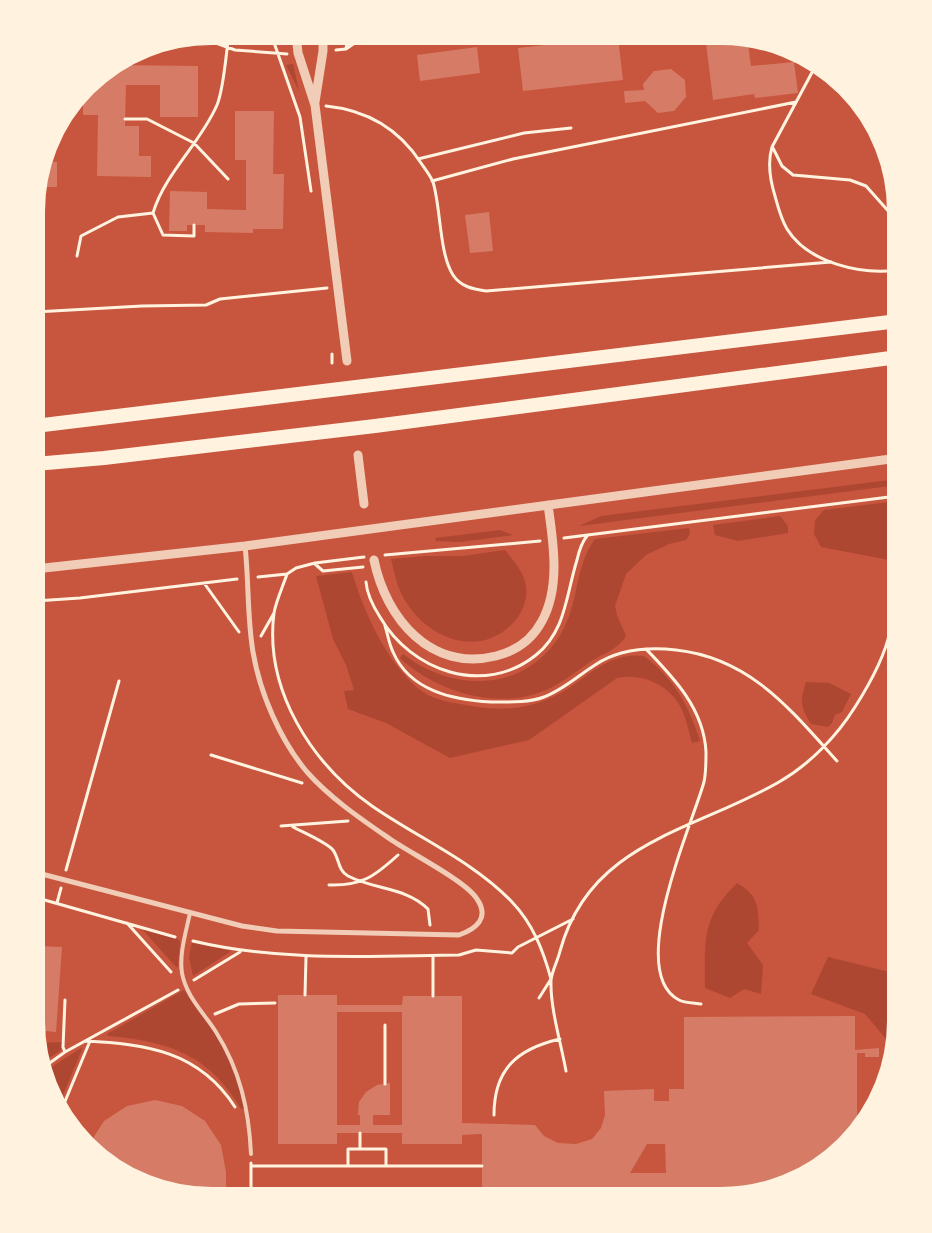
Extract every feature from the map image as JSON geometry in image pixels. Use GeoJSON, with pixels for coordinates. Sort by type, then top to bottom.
{"type":"FeatureCollection","features":[{"type":"Feature","properties":{"kind":"highway"},"geometry":{"type":"LineString","coordinates":[[42,425],[890,322]]}},
{"type":"Feature","properties":{"kind":"highway"},"geometry":{"type":"LineString","coordinates":[[42,463],[104,458],[375,426],[890,358]]}},
{"type":"Feature","properties":{"kind":"street"},"geometry":{"type":"LineString","coordinates":[[297,42],[298,53],[315,105],[347,361]]}},
{"type":"Feature","properties":{"kind":"street"},"geometry":{"type":"LineString","coordinates":[[315,105],[323,42]]}},
{"type":"Feature","properties":{"kind":"street"},"geometry":{"type":"LineString","coordinates":[[42,568],[245,546],[548,505],[890,454]]}},
{"type":"Feature","properties":{"kind":"street"},"geometry":{"type":"LineString","coordinates":[[358,455],[364,504]]}},
{"type":"Feature","properties":{"kind":"street"},"geometry":{"type":"LineString","coordinates":[[374,560],[385,595],[410,632],[428,647],[453,658],[474,660],[508,653],[522,646],[542,620],[554,578],[553,540],[548,505]]}},
{"type":"Feature","properties":{"kind":"street"},"geometry":{"type":"LineString","coordinates":[[42,874],[242,926],[277,932],[459,935],[474,930],[480,920],[482,910],[477,898],[465,887],[363,820],[326,790],[307,772],[283,736],[264,694],[253,652],[245,546]]}},
{"type":"Feature","properties":{"kind":"lane"},"geometry":{"type":"LineString","coordinates":[[190,913],[182,959],[185,985],[225,1048],[240,1080],[248,1114],[251,1154]]}},
{"type":"Feature","properties":{"kind":"path"},"geometry":{"type":"LineString","coordinates":[[212,42],[227,48],[277,55]]}},
{"type":"Feature","properties":{"kind":"path"},"geometry":{"type":"LineString","coordinates":[[194,225],[194,236],[163,235],[153,213],[158,194],[194,143],[217,104],[228,42]]}},
{"type":"Feature","properties":{"kind":"path"},"geometry":{"type":"LineString","coordinates":[[273,42],[300,116],[313,200]]}},
{"type":"Feature","properties":{"kind":"path"},"geometry":{"type":"LineString","coordinates":[[348,42],[346,49],[356,42]]}},
{"type":"Feature","properties":{"kind":"path"},"geometry":{"type":"LineString","coordinates":[[813,71],[772,147],[768,160],[772,186],[786,228],[795,240],[812,253],[831,262],[858,269],[890,270]]}},
{"type":"Feature","properties":{"kind":"path"},"geometry":{"type":"LineString","coordinates":[[432,181],[513,159],[796,102]]}},
{"type":"Feature","properties":{"kind":"path"},"geometry":{"type":"LineString","coordinates":[[315,105],[357,111],[381,123],[404,141],[432,181],[448,263],[454,276],[467,288],[486,292],[831,262]]}},
{"type":"Feature","properties":{"kind":"path"},"geometry":{"type":"LineString","coordinates":[[125,119],[147,119],[194,143],[228,179]]}},
{"type":"Feature","properties":{"kind":"path"},"geometry":{"type":"LineString","coordinates":[[418,159],[524,133],[571,128]]}},
{"type":"Feature","properties":{"kind":"path"},"geometry":{"type":"LineString","coordinates":[[772,147],[782,166],[793,175],[850,180],[866,186],[890,213]]}},
{"type":"Feature","properties":{"kind":"path"},"geometry":{"type":"LineString","coordinates":[[77,256],[81,236],[118,217],[153,213]]}},
{"type":"Feature","properties":{"kind":"path"},"geometry":{"type":"LineString","coordinates":[[324,280],[326,298]]}},
{"type":"Feature","properties":{"kind":"path"},"geometry":{"type":"LineString","coordinates":[[42,312],[142,306],[206,305],[220,298],[338,287]]}},
{"type":"Feature","properties":{"kind":"path"},"geometry":{"type":"LineString","coordinates":[[331,344],[332,363]]}},
{"type":"Feature","properties":{"kind":"path"},"geometry":{"type":"LineString","coordinates":[[393,554],[425,550],[463,550],[553,540],[890,497]]}},
{"type":"Feature","properties":{"kind":"path"},"geometry":{"type":"LineString","coordinates":[[588,535],[582,542],[566,609],[558,629],[548,643],[526,662],[492,675],[458,675],[425,664],[402,646],[385,626],[393,652],[402,668],[417,683],[442,695],[470,701],[512,702],[543,698],[598,663],[626,652],[646,649],[678,650],[736,667],[756,679],[774,694],[837,761]]}},
{"type":"Feature","properties":{"kind":"path"},"geometry":{"type":"LineString","coordinates":[[42,600],[80,598],[287,574],[296,568],[315,563],[352,559]]}},
{"type":"Feature","properties":{"kind":"path"},"geometry":{"type":"LineString","coordinates":[[315,563],[323,571],[363,566]]}},
{"type":"Feature","properties":{"kind":"path"},"geometry":{"type":"LineString","coordinates":[[204,583],[253,652],[274,613],[287,574]]}},
{"type":"Feature","properties":{"kind":"path"},"geometry":{"type":"LineString","coordinates":[[274,613],[275,657],[278,679],[296,720],[314,749],[349,788],[372,806],[494,885],[526,920],[537,937],[551,979],[566,1071]]}},
{"type":"Feature","properties":{"kind":"path"},"geometry":{"type":"LineString","coordinates":[[539,998],[551,979],[564,938],[573,918],[590,892],[628,855],[655,839],[738,803],[781,781],[805,764],[824,746],[855,708],[876,670],[889,633]]}},
{"type":"Feature","properties":{"kind":"path"},"geometry":{"type":"LineString","coordinates":[[646,649],[673,677],[692,703],[703,729],[706,751],[704,779],[663,906],[658,938],[658,961],[661,978],[669,991],[679,1001],[701,1004]]}},
{"type":"Feature","properties":{"kind":"path"},"geometry":{"type":"LineString","coordinates":[[64,879],[119,681]]}},
{"type":"Feature","properties":{"kind":"path"},"geometry":{"type":"LineString","coordinates":[[211,755],[326,790]]}},
{"type":"Feature","properties":{"kind":"path"},"geometry":{"type":"LineString","coordinates":[[282,826],[293,827],[363,820]]}},
{"type":"Feature","properties":{"kind":"path"},"geometry":{"type":"LineString","coordinates":[[293,827],[333,850],[345,875],[360,882],[398,890],[418,900],[428,909],[431,935]]}},
{"type":"Feature","properties":{"kind":"path"},"geometry":{"type":"LineString","coordinates":[[329,885],[360,882],[374,876],[404,848],[414,833]]}},
{"type":"Feature","properties":{"kind":"path"},"geometry":{"type":"LineString","coordinates":[[512,953],[573,918]]}},
{"type":"Feature","properties":{"kind":"path"},"geometry":{"type":"LineString","coordinates":[[126,923],[185,985]]}},
{"type":"Feature","properties":{"kind":"path"},"geometry":{"type":"LineString","coordinates":[[48,1064],[65,1052],[148,1008],[241,952]]}},
{"type":"Feature","properties":{"kind":"path"},"geometry":{"type":"LineString","coordinates":[[432,956],[433,996]]}},
{"type":"Feature","properties":{"kind":"path"},"geometry":{"type":"LineString","coordinates":[[305,995],[306,957]]}},
{"type":"Feature","properties":{"kind":"path"},"geometry":{"type":"LineString","coordinates":[[65,1000],[63,1046],[65,1052]]}},
{"type":"Feature","properties":{"kind":"path"},"geometry":{"type":"LineString","coordinates":[[206,1018],[239,1004],[275,1003]]}},
{"type":"Feature","properties":{"kind":"path"},"geometry":{"type":"LineString","coordinates":[[386,1025],[386,1084]]}},
{"type":"Feature","properties":{"kind":"path"},"geometry":{"type":"LineString","coordinates":[[494,1116],[494,1103],[501,1076],[513,1059],[530,1048],[560,1039]]}},
{"type":"Feature","properties":{"kind":"path"},"geometry":{"type":"LineString","coordinates":[[85,1041],[142,1046],[181,1059],[218,1086],[238,1115]]}},
{"type":"Feature","properties":{"kind":"path"},"geometry":{"type":"LineString","coordinates":[[64,1103],[90,1041]]}},
{"type":"Feature","properties":{"kind":"path"},"geometry":{"type":"LineString","coordinates":[[360,1133],[360,1149]]}},
{"type":"Feature","properties":{"kind":"path"},"geometry":{"type":"LineString","coordinates":[[348,1166],[348,1148],[386,1149],[386,1166]]}},
{"type":"Feature","properties":{"kind":"path"},"geometry":{"type":"LineString","coordinates":[[251,1154],[251,1190]]}},
{"type":"Feature","properties":{"kind":"path"},"geometry":{"type":"LineString","coordinates":[[251,1166],[482,1166]]}},
{"type":"Feature","properties":{"kind":"shaded area"},"geometry":{"type":"Polygon","coordinates":[[[293,64],[299,91],[286,65],[293,64]]]}},
{"type":"Feature","properties":{"kind":"shaded area"},"geometry":{"type":"Polygon","coordinates":[[[890,480],[890,486],[579,526],[601,516],[890,480]]]}},
{"type":"Feature","properties":{"kind":"shaded area"},"geometry":{"type":"Polygon","coordinates":[[[889,502],[889,560],[821,547],[814,534],[815,520],[824,510],[889,502]]]}},
{"type":"Feature","properties":{"kind":"shaded area"},"geometry":{"type":"Polygon","coordinates":[[[780,516],[788,526],[788,533],[738,541],[715,535],[713,525],[780,516]]]}},
{"type":"Feature","properties":{"kind":"shaded area"},"geometry":{"type":"Polygon","coordinates":[[[689,528],[690,534],[686,540],[669,544],[646,555],[626,574],[615,606],[626,636],[619,645],[545,690],[520,697],[502,699],[464,694],[429,679],[400,658],[403,654],[423,667],[445,676],[468,681],[491,680],[512,675],[532,665],[550,649],[564,628],[569,617],[580,571],[595,539],[689,528]]]}},
{"type":"Feature","properties":{"kind":"shaded area"},"geometry":{"type":"Polygon","coordinates":[[[500,530],[513,535],[460,542],[436,541],[435,538],[500,530]]]}},
{"type":"Feature","properties":{"kind":"shaded area"},"geometry":{"type":"Polygon","coordinates":[[[505,550],[518,566],[523,576],[526,586],[525,602],[519,616],[512,624],[497,635],[482,641],[466,642],[450,638],[435,631],[422,621],[410,608],[401,593],[391,559],[426,556],[463,556],[505,550]]]}},
{"type":"Feature","properties":{"kind":"shaded area"},"geometry":{"type":"Polygon","coordinates":[[[352,572],[370,621],[388,654],[411,682],[429,695],[450,702],[488,708],[526,706],[553,697],[596,669],[618,658],[644,656],[672,683],[691,716],[700,741],[692,743],[682,710],[675,698],[661,686],[635,677],[617,678],[529,740],[450,758],[386,723],[348,709],[344,691],[354,690],[346,665],[333,639],[316,576],[352,572]]]}},
{"type":"Feature","properties":{"kind":"shaded area"},"geometry":{"type":"Polygon","coordinates":[[[806,682],[829,683],[851,694],[842,712],[835,715],[828,727],[811,724],[805,713],[802,700],[806,682]]]}},
{"type":"Feature","properties":{"kind":"shaded area"},"geometry":{"type":"Polygon","coordinates":[[[737,883],[750,892],[756,902],[759,930],[747,943],[763,965],[761,994],[744,989],[730,998],[705,988],[705,957],[711,919],[725,896],[737,883]]]}},
{"type":"Feature","properties":{"kind":"shaded area"},"geometry":{"type":"Polygon","coordinates":[[[142,929],[178,939],[180,942],[178,967],[176,967],[142,929]]]}},
{"type":"Feature","properties":{"kind":"shaded area"},"geometry":{"type":"Polygon","coordinates":[[[192,943],[229,950],[230,952],[193,976],[189,957],[192,943]]]}},
{"type":"Feature","properties":{"kind":"shaded area"},"geometry":{"type":"Polygon","coordinates":[[[828,957],[889,972],[888,1041],[865,1014],[811,994],[828,957]]]}},
{"type":"Feature","properties":{"kind":"shaded area"},"geometry":{"type":"Polygon","coordinates":[[[184,990],[225,1050],[245,1109],[241,1109],[216,1076],[201,1063],[185,1054],[150,1042],[108,1036],[107,1034],[184,990]]]}},
{"type":"Feature","properties":{"kind":"shaded area"},"geometry":{"type":"Polygon","coordinates":[[[62,1042],[61,1050],[47,1059],[44,1043],[62,1042]]]}},
{"type":"Feature","properties":{"kind":"shaded area"},"geometry":{"type":"Polygon","coordinates":[[[83,1047],[62,1099],[49,1068],[83,1047]]]}},
{"type":"Feature","properties":{"kind":"building"},"geometry":{"type":"Polygon","coordinates":[[[573,42],[619,42],[623,80],[523,91],[518,48],[573,42]]]}},
{"type":"Feature","properties":{"kind":"building"},"geometry":{"type":"Polygon","coordinates":[[[706,42],[748,45],[751,66],[794,62],[798,93],[755,98],[754,94],[713,100],[706,42]]]}},
{"type":"Feature","properties":{"kind":"building"},"geometry":{"type":"Polygon","coordinates":[[[477,47],[480,73],[420,81],[417,55],[477,47]]]}},
{"type":"Feature","properties":{"kind":"building"},"geometry":{"type":"Polygon","coordinates":[[[128,65],[198,66],[198,117],[160,117],[160,85],[126,85],[125,126],[139,126],[139,156],[151,156],[151,177],[97,176],[98,115],[83,115],[83,103],[85,100],[100,85],[128,65]]]}},
{"type":"Feature","properties":{"kind":"building"},"geometry":{"type":"Polygon","coordinates":[[[671,69],[685,80],[686,97],[674,111],[658,113],[645,101],[625,103],[624,91],[644,90],[643,84],[654,71],[671,69]]]}},
{"type":"Feature","properties":{"kind":"building"},"geometry":{"type":"Polygon","coordinates":[[[235,111],[274,111],[273,174],[284,174],[283,229],[253,229],[253,233],[205,232],[205,225],[187,225],[187,231],[169,231],[170,191],[207,192],[207,209],[246,210],[246,160],[235,160],[235,111]]]}},
{"type":"Feature","properties":{"kind":"building"},"geometry":{"type":"Polygon","coordinates":[[[50,162],[57,162],[57,187],[45,187],[50,162]]]}},
{"type":"Feature","properties":{"kind":"building"},"geometry":{"type":"Polygon","coordinates":[[[489,212],[493,251],[470,253],[465,215],[489,212]]]}},
{"type":"Feature","properties":{"kind":"building"},"geometry":{"type":"Polygon","coordinates":[[[42,946],[62,947],[56,1032],[43,1031],[42,946]]]}},
{"type":"Feature","properties":{"kind":"building"},"geometry":{"type":"Polygon","coordinates":[[[278,995],[337,995],[337,1005],[402,1005],[403,996],[462,996],[462,1123],[535,1125],[544,1136],[558,1143],[576,1144],[592,1139],[601,1128],[605,1115],[604,1091],[654,1089],[654,1101],[669,1101],[669,1089],[684,1089],[684,1017],[855,1016],[855,1050],[879,1048],[879,1057],[865,1057],[865,1053],[857,1053],[857,1120],[847,1133],[814,1162],[795,1173],[775,1182],[753,1187],[731,1190],[482,1190],[482,1134],[462,1135],[462,1144],[402,1144],[402,1133],[337,1133],[337,1144],[278,1144],[278,995]],[[337,1012],[337,1125],[360,1125],[360,1115],[358,1115],[359,1102],[366,1092],[377,1085],[390,1083],[390,1115],[373,1115],[373,1125],[402,1125],[402,1012],[337,1012]],[[647,1144],[630,1173],[666,1173],[665,1144],[647,1144]]]}},
{"type":"Feature","properties":{"kind":"building"},"geometry":{"type":"Polygon","coordinates":[[[155,1100],[182,1106],[205,1121],[221,1145],[226,1172],[226,1189],[190,1189],[168,1185],[147,1178],[127,1168],[92,1141],[104,1121],[127,1106],[155,1100]]]}}]}
